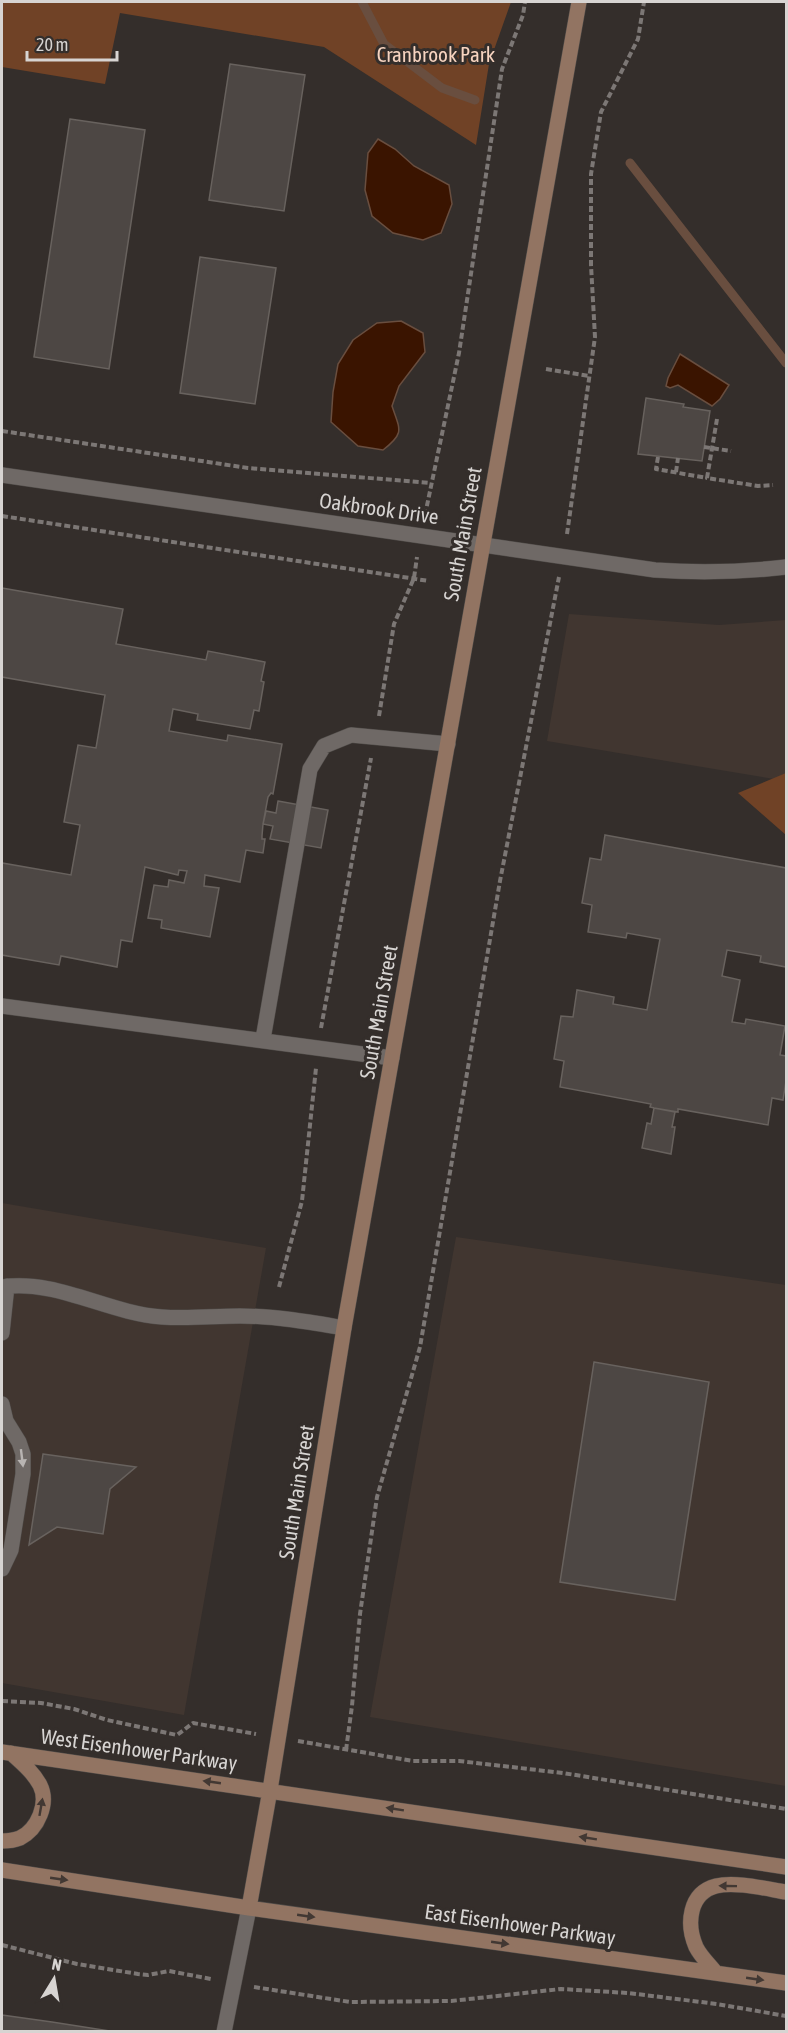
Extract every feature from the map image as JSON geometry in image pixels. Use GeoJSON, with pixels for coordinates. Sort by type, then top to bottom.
{"type":"FeatureCollection","features":[{"type":"Feature","properties":{"kind":"street","name":"South Main Street"},"geometry":{"type":"LineString","coordinates":[[224,2031],[270,1790],[344,1328],[579,2]]}},
{"type":"Feature","properties":{"kind":"street","name":"Oakbrook Drive"},"geometry":{"type":"LineString","coordinates":[[2,475],[655,570],[697,572],[786,567]]}},
{"type":"Feature","properties":{"kind":"street"},"geometry":{"type":"LineString","coordinates":[[262,1040],[310,769],[324,746],[351,735],[448,744]]}},
{"type":"Feature","properties":{"kind":"street"},"geometry":{"type":"LineString","coordinates":[[2,1006],[392,1058]]}},
{"type":"Feature","properties":{"kind":"street"},"geometry":{"type":"LineString","coordinates":[[2,1333],[4,1286],[32,1286],[56,1290],[119,1310],[162,1317],[251,1316],[298,1320],[344,1328]]}},
{"type":"Feature","properties":{"kind":"street"},"geometry":{"type":"LineString","coordinates":[[2,1404],[6,1421],[19,1442],[23,1454],[23,1474],[11,1550],[2,1569]]}},
{"type":"Feature","properties":{"kind":"street"},"geometry":{"type":"LineString","coordinates":[[2,1841],[21,1838],[36,1824],[44,1805],[42,1788],[31,1771],[7,1753]]}},
{"type":"Feature","properties":{"kind":"street","name":"West Eisenhower Parkway"},"geometry":{"type":"LineString","coordinates":[[7,1753],[270,1790]]}},
{"type":"Feature","properties":{"kind":"street"},"geometry":{"type":"LineString","coordinates":[[270,1790],[786,1867]]}},
{"type":"Feature","properties":{"kind":"street"},"geometry":{"type":"LineString","coordinates":[[2,1870],[249,1908]]}},
{"type":"Feature","properties":{"kind":"street"},"geometry":{"type":"LineString","coordinates":[[716,1973],[697,1949],[690,1927],[692,1906],[703,1891],[718,1885],[786,1892]]}},
{"type":"Feature","properties":{"kind":"street","name":"East Eisenhower Parkway"},"geometry":{"type":"LineString","coordinates":[[249,1908],[786,1983]]}},
{"type":"Feature","properties":{"kind":"path"},"geometry":{"type":"LineString","coordinates":[[428,495],[459,354],[502,69],[523,15],[525,2]]}},
{"type":"Feature","properties":{"kind":"path"},"geometry":{"type":"LineString","coordinates":[[567,531],[595,337],[591,265],[591,174],[601,112],[638,39],[644,2]]}},
{"type":"Feature","properties":{"kind":"path"},"geometry":{"type":"LineString","coordinates":[[546,369],[589,376]]}},
{"type":"Feature","properties":{"kind":"path"},"geometry":{"type":"LineString","coordinates":[[707,478],[717,419]]}},
{"type":"Feature","properties":{"kind":"path"},"geometry":{"type":"LineString","coordinates":[[2,431],[248,468],[430,483]]}},
{"type":"Feature","properties":{"kind":"path"},"geometry":{"type":"LineString","coordinates":[[704,447],[731,451]]}},
{"type":"Feature","properties":{"kind":"path"},"geometry":{"type":"LineString","coordinates":[[658,457],[656,469],[758,486],[773,485]]}},
{"type":"Feature","properties":{"kind":"path"},"geometry":{"type":"LineString","coordinates":[[676,472],[678,458]]}},
{"type":"Feature","properties":{"kind":"path"},"geometry":{"type":"LineString","coordinates":[[2,516],[429,581]]}},
{"type":"Feature","properties":{"kind":"path"},"geometry":{"type":"LineString","coordinates":[[279,1287],[302,1201],[318,1047],[394,624],[414,578],[416,566]]}},
{"type":"Feature","properties":{"kind":"path"},"geometry":{"type":"LineString","coordinates":[[346,1750],[360,1614],[377,1497],[420,1347],[500,881],[558,582]]}},
{"type":"Feature","properties":{"kind":"path"},"geometry":{"type":"LineString","coordinates":[[2,1701],[41,1703],[177,1735],[193,1723],[220,1727]]}},
{"type":"Feature","properties":{"kind":"path"},"geometry":{"type":"LineString","coordinates":[[319,1745],[412,1761],[459,1761],[563,1773],[786,1809]]}},
{"type":"Feature","properties":{"kind":"path"},"geometry":{"type":"LineString","coordinates":[[2,1945],[76,1964],[148,1976],[168,1971],[187,1974]]}},
{"type":"Feature","properties":{"kind":"path"},"geometry":{"type":"LineString","coordinates":[[266,1989],[350,2002],[451,2001],[561,1989],[661,1997],[786,2016]]}},
{"type":"Feature","properties":{"kind":"shaded area"},"geometry":{"type":"Polygon","coordinates":[[[378,139],[395,149],[414,166],[449,185],[452,204],[441,233],[423,240],[393,233],[372,216],[365,190],[368,153],[378,139]]]}},
{"type":"Feature","properties":{"kind":"shaded area"},"geometry":{"type":"Polygon","coordinates":[[[401,321],[423,333],[425,352],[399,386],[392,406],[398,426],[398,435],[383,450],[358,446],[331,422],[338,364],[353,340],[377,323],[401,321]]]}},
{"type":"Feature","properties":{"kind":"shaded area"},"geometry":{"type":"Polygon","coordinates":[[[680,354],[729,385],[720,399],[712,406],[678,385],[670,388],[666,386],[680,354]]]}},
{"type":"Feature","properties":{"kind":"shaded area"},"geometry":{"type":"Polygon","coordinates":[[[569,614],[719,625],[786,620],[786,781],[547,741],[569,614]]]}},
{"type":"Feature","properties":{"kind":"shaded area"},"geometry":{"type":"Polygon","coordinates":[[[2,1203],[266,1248],[184,1715],[2,1683],[2,1203]]]}},
{"type":"Feature","properties":{"kind":"shaded area"},"geometry":{"type":"Polygon","coordinates":[[[456,1237],[786,1285],[786,1786],[370,1717],[456,1237]]]}},
{"type":"Feature","properties":{"kind":"green space","name":"Cranbrook Park"},"geometry":{"type":"Polygon","coordinates":[[[2,2],[511,2],[489,64],[476,145],[324,47],[120,13],[105,84],[2,67],[2,2]]]}},
{"type":"Feature","properties":{"kind":"green space"},"geometry":{"type":"Polygon","coordinates":[[[786,773],[786,835],[738,793],[786,773]]]}},
{"type":"Feature","properties":{"kind":"building"},"geometry":{"type":"Polygon","coordinates":[[[230,64],[305,75],[284,211],[209,200],[230,64]]]}},
{"type":"Feature","properties":{"kind":"building"},"geometry":{"type":"Polygon","coordinates":[[[70,119],[145,130],[109,369],[34,357],[70,119]]]}},
{"type":"Feature","properties":{"kind":"building"},"geometry":{"type":"Polygon","coordinates":[[[200,257],[276,268],[255,404],[180,393],[200,257]]]}},
{"type":"Feature","properties":{"kind":"building"},"geometry":{"type":"Polygon","coordinates":[[[646,398],[710,411],[702,461],[638,454],[646,398]]]}},
{"type":"Feature","properties":{"kind":"building"},"geometry":{"type":"Polygon","coordinates":[[[2,588],[123,609],[116,644],[206,660],[208,651],[265,662],[259,711],[254,710],[250,729],[197,720],[198,714],[173,709],[169,731],[227,741],[228,735],[282,744],[273,794],[271,793],[268,797],[263,824],[262,839],[265,839],[263,853],[246,850],[240,882],[205,875],[204,886],[219,888],[210,937],[161,928],[162,920],[148,918],[154,885],[168,887],[169,880],[184,883],[187,871],[179,870],[178,875],[145,867],[132,942],[121,940],[117,967],[61,956],[59,965],[2,955],[2,863],[71,875],[80,825],[64,822],[78,745],[96,748],[105,695],[2,677],[2,588]]]}},
{"type":"Feature","properties":{"kind":"building"},"geometry":{"type":"Polygon","coordinates":[[[278,801],[328,810],[321,848],[270,839],[273,826],[263,824],[266,811],[276,813],[278,801]]]}},
{"type":"Feature","properties":{"kind":"building"},"geometry":{"type":"Polygon","coordinates":[[[605,835],[786,868],[786,967],[760,962],[761,956],[727,950],[722,976],[740,980],[732,1022],[745,1024],[746,1019],[785,1026],[780,1055],[786,1056],[783,1100],[772,1098],[768,1125],[678,1109],[678,1112],[654,1108],[650,1107],[651,1104],[560,1087],[564,1061],[554,1059],[561,1016],[573,1017],[577,990],[614,997],[613,1004],[647,1010],[660,939],[627,933],[626,938],[588,932],[592,905],[582,903],[590,858],[601,860],[605,835]]]}},
{"type":"Feature","properties":{"kind":"building"},"geometry":{"type":"Polygon","coordinates":[[[654,1108],[675,1112],[671,1154],[642,1148],[647,1123],[651,1124],[654,1108]]]}},
{"type":"Feature","properties":{"kind":"building"},"geometry":{"type":"Polygon","coordinates":[[[594,1362],[709,1382],[675,1600],[560,1582],[594,1362]]]}},
{"type":"Feature","properties":{"kind":"building"},"geometry":{"type":"Polygon","coordinates":[[[43,1454],[136,1467],[110,1489],[103,1534],[57,1527],[29,1545],[43,1454]]]}},
{"type":"Feature","properties":{"kind":"building"},"geometry":{"type":"Polygon","coordinates":[[[2,2015],[52,2022],[116,2032],[2,2032],[2,2015]]]}},
{"type":"Feature","properties":{"kind":"waterway"},"geometry":{"type":"LineString","coordinates":[[362,2],[384,44],[442,88],[475,100]]}},
{"type":"Feature","properties":{"kind":"waterway"},"geometry":{"type":"LineString","coordinates":[[630,163],[786,363]]}}]}
